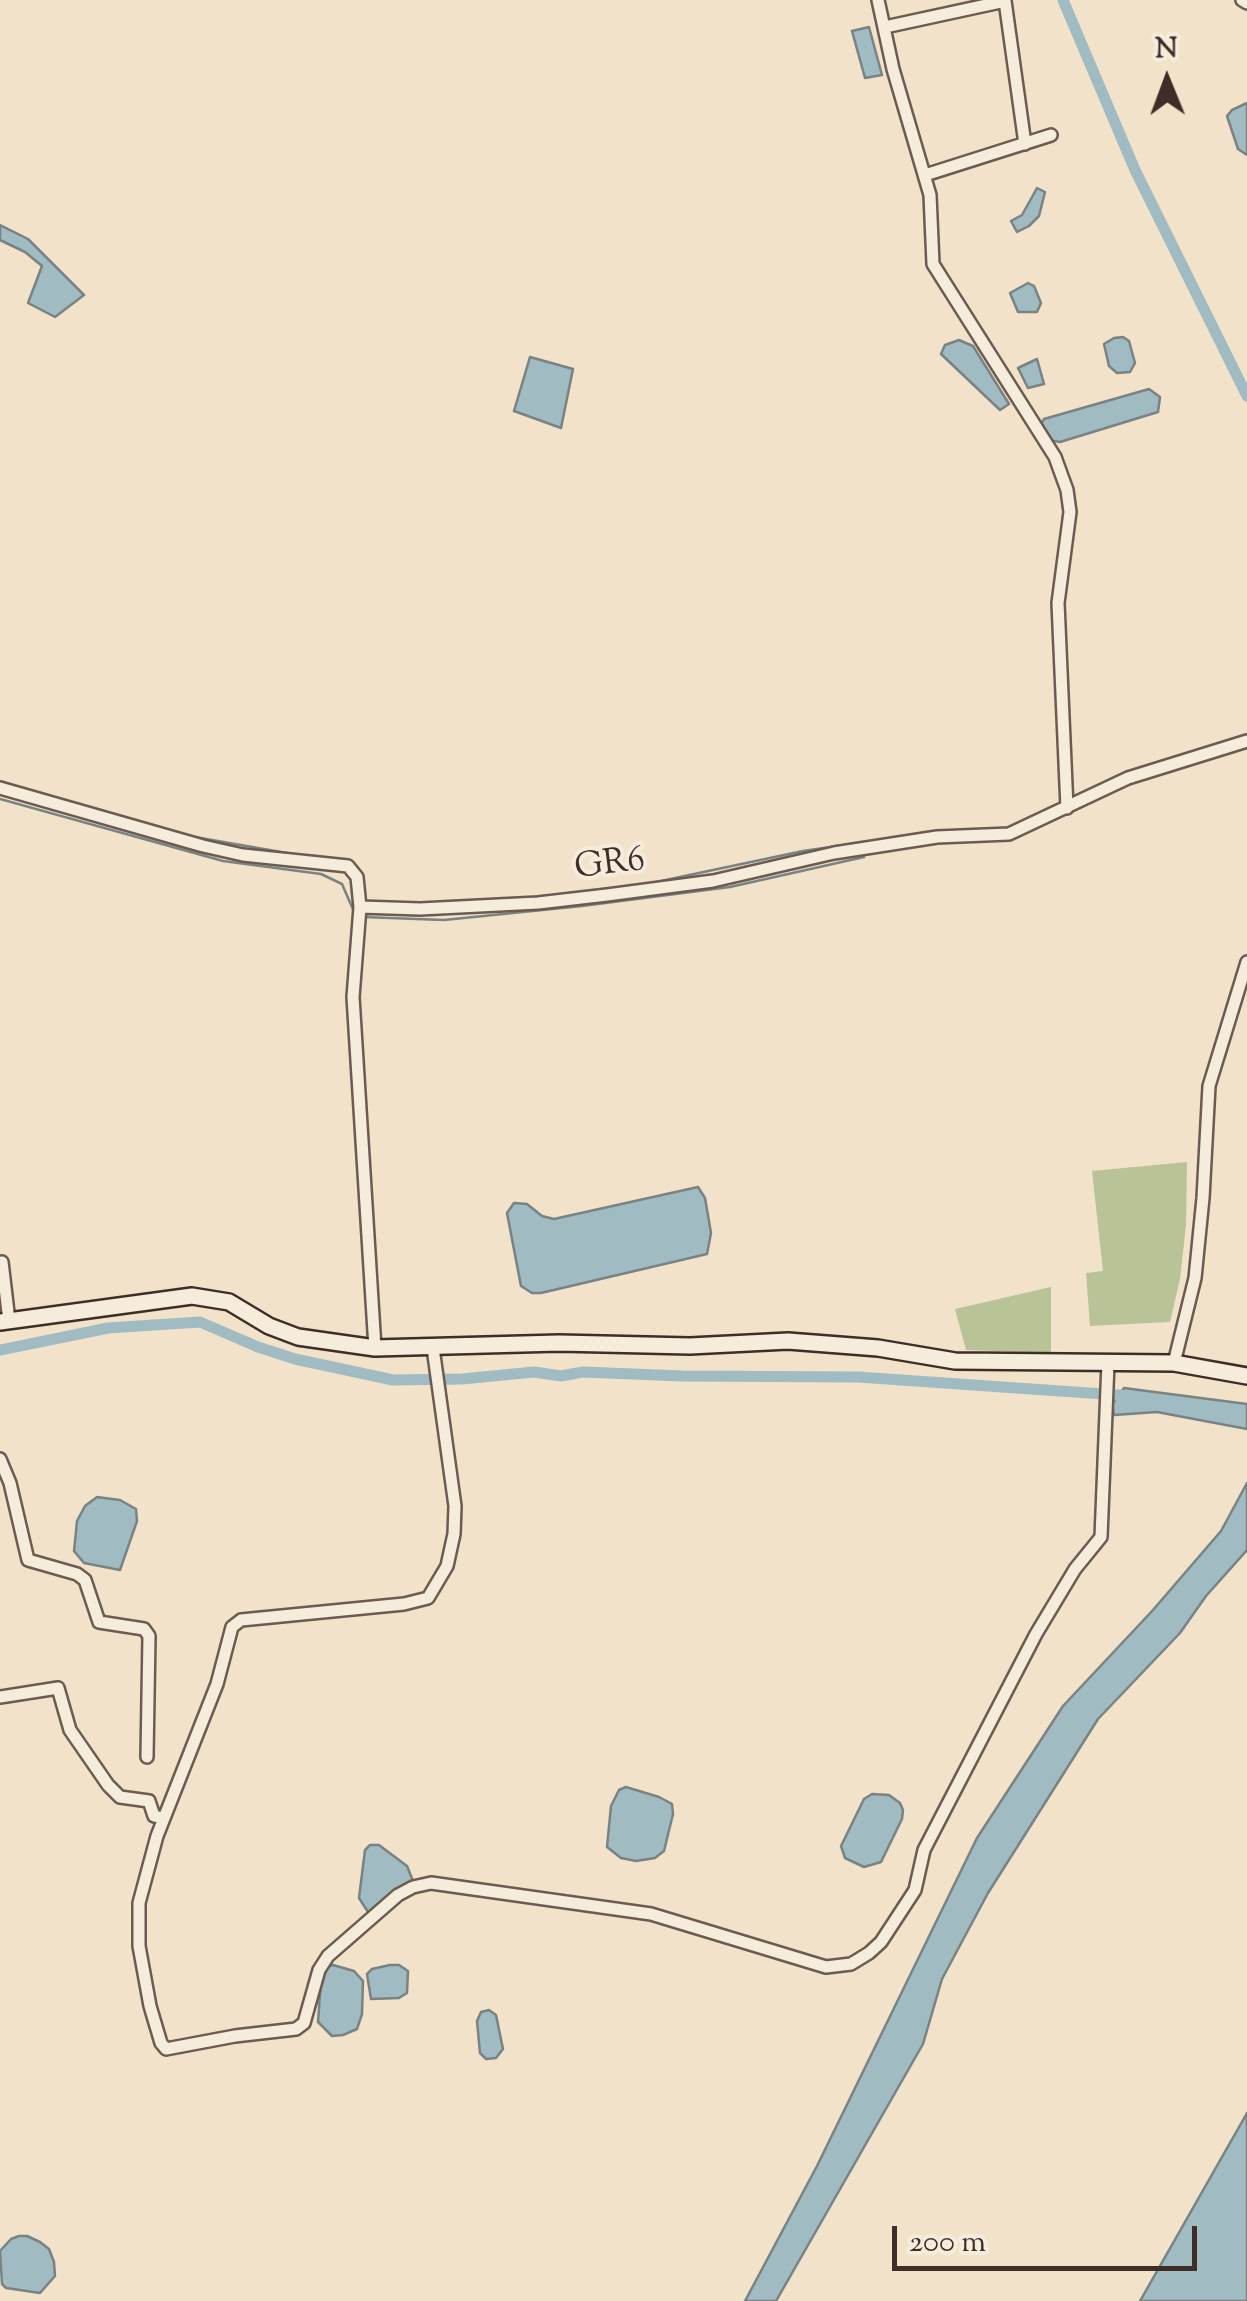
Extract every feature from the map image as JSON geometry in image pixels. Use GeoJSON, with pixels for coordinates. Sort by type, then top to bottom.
{"type":"FeatureCollection","features":[{"type":"Feature","properties":{"kind":"main road"},"geometry":{"type":"LineString","coordinates":[[4,1321],[203,1296],[228,1302],[269,1326],[298,1337],[375,1348],[433,1352],[559,1343],[690,1346],[788,1341],[878,1348],[954,1361],[1108,1369],[1174,1363],[1247,1376]]}},
{"type":"Feature","properties":{"kind":"street"},"geometry":{"type":"LineString","coordinates":[[878,0],[893,69],[930,196],[933,264],[1055,457],[1067,490],[1070,512],[1058,603],[1067,808]]}},
{"type":"Feature","properties":{"kind":"street"},"geometry":{"type":"LineString","coordinates":[[885,27],[1006,1],[1024,144]]}},
{"type":"Feature","properties":{"kind":"street"},"geometry":{"type":"LineString","coordinates":[[925,175],[1052,134]]}},
{"type":"Feature","properties":{"kind":"street","name":"GR6"},"geometry":{"type":"LineString","coordinates":[[360,907],[538,903],[713,881],[834,852],[937,837],[1009,834],[1128,778],[1247,740]]}},
{"type":"Feature","properties":{"kind":"street"},"geometry":{"type":"LineString","coordinates":[[0,788],[203,846],[243,855],[348,866],[358,876],[360,907],[353,1014],[375,1348]]}},
{"type":"Feature","properties":{"kind":"street"},"geometry":{"type":"LineString","coordinates":[[1174,1363],[1195,1278],[1209,1086],[1247,962]]}},
{"type":"Feature","properties":{"kind":"street"},"geometry":{"type":"LineString","coordinates":[[2,1262],[4,1321]]}},
{"type":"Feature","properties":{"kind":"street"},"geometry":{"type":"LineString","coordinates":[[433,1352],[455,1506],[451,1552],[428,1598],[235,1623],[217,1684],[163,1818],[140,1903],[139,1946],[150,2006],[160,2043],[166,2049],[234,2036],[296,2030],[304,2023],[319,1970],[328,1956],[398,1896],[413,1887],[431,1884],[650,1914],[818,1965],[851,1964],[881,1942],[915,1890],[924,1850],[1036,1634],[1100,1537],[1108,1369]]}},
{"type":"Feature","properties":{"kind":"street"},"geometry":{"type":"LineString","coordinates":[[0,1459],[10,1483],[28,1560],[77,1574],[86,1580],[99,1622],[144,1629],[148,1636],[147,1757]]}},
{"type":"Feature","properties":{"kind":"street"},"geometry":{"type":"LineString","coordinates":[[0,1697],[58,1688],[70,1730],[108,1786],[120,1797],[149,1801],[154,1816],[163,1818]]}},
{"type":"Feature","properties":{"kind":"green space"},"geometry":{"type":"Polygon","coordinates":[[[1187,1162],[1186,1225],[1170,1322],[1090,1326],[1086,1273],[1103,1271],[1092,1171],[1187,1162]]]}},
{"type":"Feature","properties":{"kind":"green space"},"geometry":{"type":"Polygon","coordinates":[[[1051,1287],[1051,1353],[966,1350],[955,1309],[1051,1287]]]}},
{"type":"Feature","properties":{"kind":"water"},"geometry":{"type":"Polygon","coordinates":[[[869,27],[882,75],[865,78],[852,31],[869,27]]]}},
{"type":"Feature","properties":{"kind":"water"},"geometry":{"type":"Polygon","coordinates":[[[1247,103],[1247,155],[1238,149],[1227,116],[1247,103]]]}},
{"type":"Feature","properties":{"kind":"water"},"geometry":{"type":"Polygon","coordinates":[[[1037,188],[1045,192],[1039,216],[1017,232],[1011,221],[1022,215],[1037,188]]]}},
{"type":"Feature","properties":{"kind":"water"},"geometry":{"type":"Polygon","coordinates":[[[0,225],[28,239],[84,295],[55,317],[28,303],[42,266],[0,240],[0,225]]]}},
{"type":"Feature","properties":{"kind":"water"},"geometry":{"type":"Polygon","coordinates":[[[1028,283],[1034,286],[1041,303],[1037,312],[1018,312],[1010,293],[1028,283]]]}},
{"type":"Feature","properties":{"kind":"water"},"geometry":{"type":"Polygon","coordinates":[[[1114,338],[1129,341],[1135,363],[1130,372],[1117,373],[1109,366],[1104,344],[1114,338]]]}},
{"type":"Feature","properties":{"kind":"water"},"geometry":{"type":"Polygon","coordinates":[[[959,340],[973,346],[1009,404],[1000,410],[941,354],[945,345],[959,340]]]}},
{"type":"Feature","properties":{"kind":"water"},"geometry":{"type":"Polygon","coordinates":[[[530,357],[573,369],[561,428],[514,411],[530,357]]]}},
{"type":"Feature","properties":{"kind":"water"},"geometry":{"type":"Polygon","coordinates":[[[1037,359],[1044,384],[1028,388],[1018,368],[1037,359]]]}},
{"type":"Feature","properties":{"kind":"water"},"geometry":{"type":"Polygon","coordinates":[[[1149,389],[1160,397],[1158,412],[1060,442],[1049,440],[1040,426],[1044,419],[1149,389]]]}},
{"type":"Feature","properties":{"kind":"water"},"geometry":{"type":"Polygon","coordinates":[[[698,1187],[705,1198],[711,1233],[707,1254],[541,1293],[521,1286],[507,1213],[514,1203],[527,1204],[542,1216],[554,1219],[698,1187]]]}},
{"type":"Feature","properties":{"kind":"water"},"geometry":{"type":"Polygon","coordinates":[[[1124,1388],[1247,1404],[1247,1429],[1157,1412],[1114,1415],[1112,1404],[1124,1388]]]}},
{"type":"Feature","properties":{"kind":"water"},"geometry":{"type":"Polygon","coordinates":[[[1247,1483],[1247,1550],[1206,1596],[1180,1633],[1098,1719],[988,1893],[942,1979],[923,2044],[776,2301],[745,2301],[817,2166],[977,1838],[1063,1706],[1221,1531],[1247,1483]]]}},
{"type":"Feature","properties":{"kind":"water"},"geometry":{"type":"Polygon","coordinates":[[[97,1497],[120,1500],[136,1509],[137,1521],[120,1570],[84,1563],[74,1551],[77,1521],[85,1506],[97,1497]]]}},
{"type":"Feature","properties":{"kind":"water"},"geometry":{"type":"Polygon","coordinates":[[[626,1787],[672,1804],[664,1851],[655,1858],[621,1858],[607,1847],[611,1806],[619,1790],[626,1787]]]}},
{"type":"Feature","properties":{"kind":"water"},"geometry":{"type":"Polygon","coordinates":[[[872,1794],[889,1795],[903,1810],[881,1862],[864,1867],[845,1858],[841,1846],[864,1799],[872,1794]]]}},
{"type":"Feature","properties":{"kind":"water"},"geometry":{"type":"Polygon","coordinates":[[[370,1845],[379,1845],[407,1866],[413,1881],[368,1912],[359,1898],[365,1850],[370,1845]]]}},
{"type":"Feature","properties":{"kind":"water"},"geometry":{"type":"Polygon","coordinates":[[[333,1965],[354,1971],[363,1981],[362,2014],[357,2029],[332,2036],[318,2022],[321,1980],[325,1968],[333,1965]]]}},
{"type":"Feature","properties":{"kind":"water"},"geometry":{"type":"Polygon","coordinates":[[[390,1965],[408,1971],[407,1993],[399,1998],[371,1999],[367,1974],[390,1965]]]}},
{"type":"Feature","properties":{"kind":"water"},"geometry":{"type":"Polygon","coordinates":[[[489,2010],[496,2015],[503,2049],[496,2058],[486,2059],[480,2053],[477,2021],[481,2012],[489,2010]]]}},
{"type":"Feature","properties":{"kind":"water"},"geometry":{"type":"Polygon","coordinates":[[[1247,2113],[1247,2301],[1140,2301],[1247,2113]]]}},
{"type":"Feature","properties":{"kind":"water"},"geometry":{"type":"Polygon","coordinates":[[[19,2236],[40,2242],[49,2249],[54,2262],[55,2276],[40,2293],[2,2284],[0,2251],[19,2236]]]}},
{"type":"Feature","properties":{"kind":"waterway"},"geometry":{"type":"LineString","coordinates":[[1063,0],[1135,170],[1247,396]]}},
{"type":"Feature","properties":{"kind":"waterway"},"geometry":{"type":"LineString","coordinates":[[0,799],[223,861],[321,874],[342,884],[355,914]]}},
{"type":"Feature","properties":{"kind":"waterway"},"geometry":{"type":"LineString","coordinates":[[518,899],[642,885],[803,851],[920,834]]}},
{"type":"Feature","properties":{"kind":"waterway"},"geometry":{"type":"LineString","coordinates":[[189,836],[304,856]]}},
{"type":"Feature","properties":{"kind":"waterway"},"geometry":{"type":"LineString","coordinates":[[362,917],[444,920],[582,906],[730,887],[864,857]]}},
{"type":"Feature","properties":{"kind":"waterway"},"geometry":{"type":"LineString","coordinates":[[0,1350],[108,1328],[200,1322],[295,1359],[393,1380],[534,1372],[561,1376],[583,1372],[858,1377],[1132,1396]]}}]}
